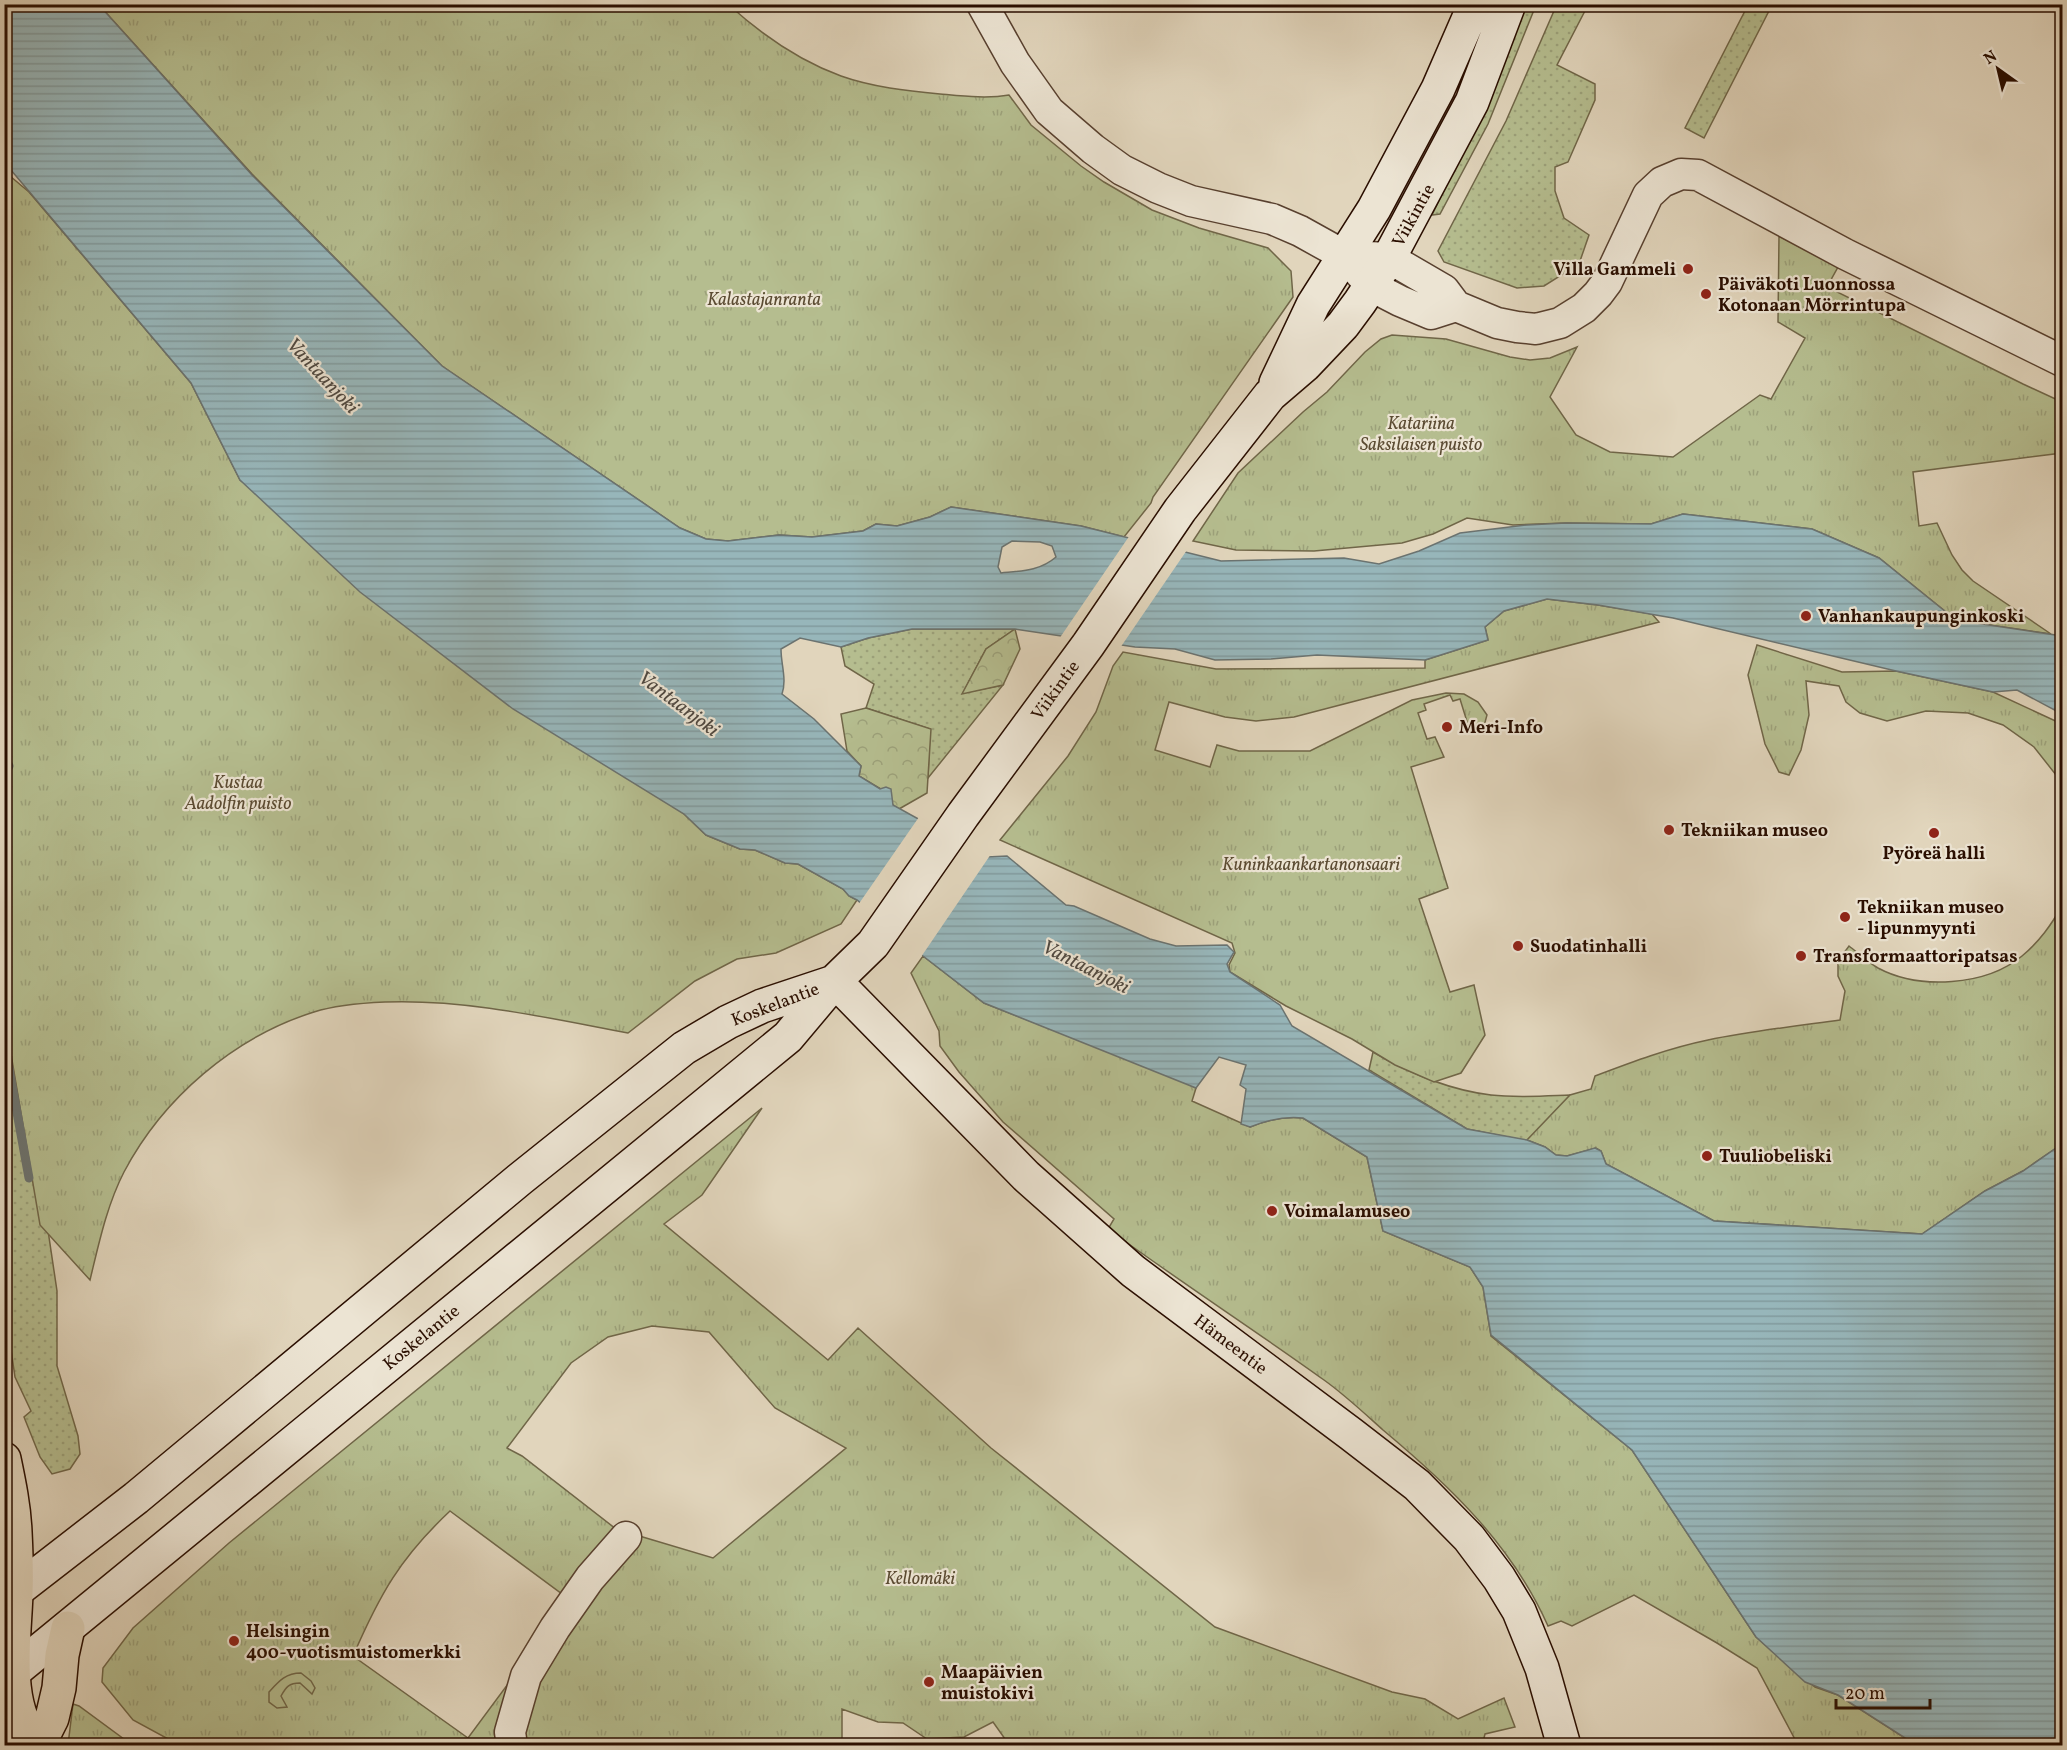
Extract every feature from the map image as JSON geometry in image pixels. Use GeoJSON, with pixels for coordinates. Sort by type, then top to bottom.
{"type":"FeatureCollection","features":[{"type":"Feature","properties":{"kind":"highway"},"geometry":{"type":"LineString","coordinates":[[4,1459],[14,1521],[16,1591],[12,1673],[22,1720],[29,1735],[38,1744],[52,1718],[68,1628]]}},
{"type":"Feature","properties":{"kind":"main road","name":"Viikintie"},"geometry":{"type":"LineString","coordinates":[[1270,395],[1313,305],[1346,256],[1374,208],[1438,89],[1475,4]]}},
{"type":"Feature","properties":{"kind":"main road","name":"Viikintie"},"geometry":{"type":"LineString","coordinates":[[835,981],[873,944],[963,815],[1088,645],[1180,510],[1270,395],[1305,365],[1336,333],[1371,285],[1389,258],[1472,102],[1509,4]]}},
{"type":"Feature","properties":{"kind":"main road","name":"Koskelantie"},"geometry":{"type":"LineString","coordinates":[[16,1591],[136,1498],[520,1179],[684,1048],[728,1022],[762,1006],[835,981]]}},
{"type":"Feature","properties":{"kind":"main road","name":"Koskelantie"},"geometry":{"type":"LineString","coordinates":[[12,1673],[788,1037],[835,981]]}},
{"type":"Feature","properties":{"kind":"main road","name":"Hämeentie"},"geometry":{"type":"LineString","coordinates":[[835,981],[1026,1176],[1133,1271],[1417,1485],[1468,1538],[1499,1578],[1519,1611],[1542,1668],[1564,1746]]}},
{"type":"Feature","properties":{"kind":"street"},"geometry":{"type":"LineString","coordinates":[[982,4],[1015,63],[1049,111],[1122,170],[1191,201],[1272,219],[1300,231],[1346,256],[1371,285],[1431,314],[1456,306]]}},
{"type":"Feature","properties":{"kind":"street"},"geometry":{"type":"LineString","coordinates":[[1346,256],[1389,258],[1444,290],[1456,306],[1497,323],[1536,328],[1560,323],[1584,308],[1607,282],[1648,195],[1662,182],[1681,174],[1698,175],[1845,254],[2062,362]]}},
{"type":"Feature","properties":{"kind":"street"},"geometry":{"type":"LineString","coordinates":[[512,1746],[510,1732],[526,1676],[555,1628],[590,1578],[626,1537]]}},
{"type":"Feature","properties":{"kind":"green space"},"geometry":{"type":"Polygon","coordinates":[[[1557,4],[1588,5],[1557,65],[1595,84],[1595,100],[1568,162],[1555,167],[1555,191],[1564,218],[1589,235],[1580,261],[1568,271],[1544,286],[1517,288],[1444,262],[1438,251],[1506,121],[1557,4]]]}},
{"type":"Feature","properties":{"kind":"green space","name":"Kalastajanranta"},"geometry":{"type":"Polygon","coordinates":[[[99,5],[729,5],[754,26],[796,55],[853,80],[928,93],[974,97],[1009,95],[1031,125],[1104,182],[1152,210],[1199,228],[1268,248],[1291,271],[1293,297],[1151,503],[1124,537],[1081,526],[951,507],[930,517],[897,526],[876,524],[863,531],[812,537],[779,535],[728,541],[706,539],[680,528],[442,366],[252,174],[99,5]]]}},
{"type":"Feature","properties":{"kind":"green space"},"geometry":{"type":"Polygon","coordinates":[[[1523,5],[1536,5],[1488,124],[1440,214],[1432,215],[1480,115],[1523,5]]]}},
{"type":"Feature","properties":{"kind":"green space"},"geometry":{"type":"Polygon","coordinates":[[[1748,5],[1772,5],[1704,138],[1685,128],[1748,5]]]}},
{"type":"Feature","properties":{"kind":"green space","name":"Kustaa Aadolfin puisto"},"geometry":{"type":"Polygon","coordinates":[[[4,171],[29,192],[191,383],[240,480],[684,814],[706,835],[740,849],[755,850],[785,863],[798,864],[843,889],[857,900],[841,924],[776,953],[737,959],[695,981],[628,1033],[507,1011],[446,1003],[416,1002],[376,1002],[340,1006],[314,1012],[284,1023],[229,1054],[180,1095],[159,1119],[140,1145],[118,1185],[104,1224],[90,1280],[40,1225],[5,1019],[4,171]]]}},
{"type":"Feature","properties":{"kind":"green space","name":"Katariina Saksilaisen puisto"},"geometry":{"type":"Polygon","coordinates":[[[1779,236],[1838,267],[1827,287],[2062,402],[2062,453],[1913,472],[1919,526],[1937,523],[1952,555],[1973,581],[2051,634],[1956,620],[1879,558],[1812,529],[1683,514],[1651,524],[1513,525],[1467,518],[1433,534],[1402,543],[1314,551],[1236,550],[1193,541],[1238,473],[1327,392],[1365,352],[1381,339],[1392,335],[1446,339],[1510,357],[1530,360],[1550,358],[1577,347],[1550,397],[1576,435],[1610,452],[1673,457],[1760,395],[1771,399],[1805,338],[1778,322],[1779,236]]]}},
{"type":"Feature","properties":{"kind":"green space"},"geometry":{"type":"Polygon","coordinates":[[[4,321],[31,1116],[57,1291],[57,1366],[78,1436],[80,1454],[70,1469],[52,1474],[40,1457],[24,1417],[31,1411],[15,1377],[4,1302],[4,321]]]}},
{"type":"Feature","properties":{"kind":"green space","name":"Kuninkaankartanonsaari"},"geometry":{"type":"Polygon","coordinates":[[[1547,599],[1652,614],[1659,622],[1294,717],[1256,721],[1225,717],[1169,702],[1155,750],[1210,767],[1217,745],[1239,751],[1310,751],[1412,700],[1446,693],[1464,694],[1478,702],[1487,715],[1484,726],[1474,732],[1468,725],[1460,699],[1453,701],[1450,695],[1424,704],[1426,710],[1418,713],[1427,739],[1435,737],[1444,757],[1411,767],[1448,888],[1419,899],[1450,992],[1474,985],[1485,1035],[1461,1073],[1434,1082],[1395,1065],[1352,1039],[1286,1006],[1230,972],[1229,965],[1235,953],[1232,943],[1000,840],[1068,756],[1096,712],[1113,666],[1123,652],[1216,669],[1425,668],[1425,660],[1488,640],[1485,627],[1504,611],[1547,599]]]}},
{"type":"Feature","properties":{"kind":"green space"},"geometry":{"type":"Polygon","coordinates":[[[912,629],[1015,629],[986,649],[963,693],[1003,685],[928,778],[930,729],[866,708],[874,684],[845,666],[841,647],[868,638],[912,629]]]}},
{"type":"Feature","properties":{"kind":"green space"},"geometry":{"type":"Polygon","coordinates":[[[1015,629],[1020,649],[1003,685],[962,694],[986,649],[1015,629]]]}},
{"type":"Feature","properties":{"kind":"green space"},"geometry":{"type":"Polygon","coordinates":[[[1757,645],[1842,672],[1896,671],[1993,692],[2062,724],[2062,787],[2060,780],[2034,747],[2003,725],[1968,713],[1926,711],[1887,721],[1860,713],[1846,702],[1839,686],[1806,681],[1809,715],[1801,750],[1789,775],[1779,772],[1765,744],[1748,675],[1757,645]]]}},
{"type":"Feature","properties":{"kind":"green space"},"geometry":{"type":"Polygon","coordinates":[[[866,708],[931,729],[927,793],[899,809],[881,789],[859,776],[861,766],[847,751],[841,714],[866,708]]]}},
{"type":"Feature","properties":{"kind":"green space"},"geometry":{"type":"Polygon","coordinates":[[[2062,906],[2062,1144],[2023,1171],[1985,1191],[1922,1234],[1714,1221],[1606,1164],[1601,1151],[1596,1148],[1567,1156],[1556,1155],[1545,1147],[1527,1140],[1570,1095],[1591,1089],[1595,1076],[1693,1043],[1758,1031],[1840,1020],[1845,991],[1838,976],[1838,961],[1849,946],[1874,966],[1894,975],[1932,982],[1971,979],[1990,974],[2022,956],[2045,933],[2062,906]]]}},
{"type":"Feature","properties":{"kind":"green space"},"geometry":{"type":"Polygon","coordinates":[[[923,956],[984,1003],[1196,1088],[1192,1101],[1250,1127],[1276,1119],[1303,1118],[1367,1157],[1383,1231],[1470,1267],[1483,1287],[1491,1336],[1632,1450],[1756,1637],[1815,1687],[1838,1695],[1916,1745],[1798,1745],[1757,1668],[1634,1595],[1572,1626],[1561,1621],[1548,1626],[1533,1597],[1498,1543],[1432,1473],[1332,1386],[1108,1229],[1114,1219],[1003,1122],[959,1072],[940,1046],[939,1031],[911,973],[923,956]]]}},
{"type":"Feature","properties":{"kind":"green space"},"geometry":{"type":"Polygon","coordinates":[[[1373,1052],[1430,1080],[1475,1093],[1511,1096],[1570,1095],[1579,1105],[1582,1152],[1467,1129],[1369,1070],[1373,1052]]]}},
{"type":"Feature","properties":{"kind":"green space","name":"Kellomäki"},"geometry":{"type":"Polygon","coordinates":[[[762,1108],[702,1195],[664,1224],[828,1360],[858,1328],[991,1448],[1215,1627],[1392,1692],[1425,1699],[1458,1719],[1504,1698],[1515,1727],[1485,1734],[1482,1746],[1010,1746],[993,1722],[964,1737],[927,1739],[903,1723],[878,1722],[842,1709],[842,1745],[181,1746],[133,1720],[102,1682],[103,1668],[133,1628],[229,1543],[762,1108]],[[652,1326],[608,1337],[571,1363],[507,1448],[522,1456],[616,1529],[713,1558],[846,1448],[775,1408],[709,1332],[652,1326]],[[450,1511],[404,1561],[382,1595],[353,1656],[468,1738],[570,1600],[450,1511]]]}},
{"type":"Feature","properties":{"kind":"green space"},"geometry":{"type":"Polygon","coordinates":[[[301,1673],[311,1681],[315,1688],[312,1694],[300,1683],[293,1684],[286,1688],[281,1696],[287,1707],[277,1708],[269,1702],[269,1692],[280,1681],[291,1674],[301,1673]]]}},
{"type":"Feature","properties":{"kind":"green space"},"geometry":{"type":"Polygon","coordinates":[[[73,1704],[79,1706],[132,1745],[68,1745],[73,1704]]]}},
{"type":"Feature","properties":{"kind":"water","name":"Vantaanjoki"},"geometry":{"type":"Polygon","coordinates":[[[4,5],[99,5],[252,175],[442,366],[680,528],[706,539],[728,541],[779,535],[812,537],[863,531],[876,524],[897,526],[930,517],[951,507],[1081,526],[1221,561],[1344,558],[1379,564],[1419,551],[1460,533],[1566,523],[1651,524],[1683,514],[1812,529],[1879,558],[1956,620],[2062,636],[2062,714],[2017,690],[1993,692],[1673,618],[1547,599],[1504,611],[1485,627],[1488,640],[1425,660],[1317,655],[1215,660],[1175,649],[1135,647],[1015,629],[912,629],[868,638],[841,647],[800,638],[781,649],[784,677],[782,694],[814,719],[861,766],[859,776],[880,789],[886,787],[891,789],[893,805],[987,857],[1007,856],[1066,905],[1074,906],[1150,939],[1176,946],[1227,945],[1234,952],[1227,964],[1230,972],[1280,1005],[1292,1026],[1467,1129],[1527,1140],[1545,1147],[1556,1155],[1567,1156],[1595,1148],[1601,1151],[1606,1164],[1714,1221],[1922,1234],[1985,1191],[2023,1171],[2062,1144],[2062,1745],[1916,1745],[1838,1695],[1805,1682],[1756,1637],[1632,1450],[1491,1335],[1483,1287],[1470,1267],[1383,1231],[1367,1157],[1303,1118],[1276,1119],[1250,1127],[1241,1124],[1246,1089],[1240,1085],[1246,1065],[1219,1057],[1196,1088],[984,1003],[923,956],[843,889],[798,864],[785,863],[755,850],[740,849],[706,835],[684,814],[513,709],[360,592],[240,480],[191,383],[5,163],[4,5]],[[1012,541],[1002,547],[998,567],[1001,573],[1037,568],[1056,557],[1052,546],[1040,542],[1012,541]]]}},
{"type":"Feature","properties":{"kind":"pier"},"geometry":{"type":"Polygon","coordinates":[[[1130,535],[1187,550],[1120,648],[1059,639],[1130,535]]]}},
{"type":"Feature","properties":{"kind":"pier"},"geometry":{"type":"Polygon","coordinates":[[[919,817],[991,854],[921,957],[858,905],[919,817]]]}},
{"type":"Feature","properties":{"kind":"waterway"},"geometry":{"type":"LineString","coordinates":[[4,756],[9,766],[4,775]]}},
{"type":"Feature","properties":{"kind":"waterway"},"geometry":{"type":"LineString","coordinates":[[4,1041],[29,1178]]}},
{"type":"Feature","properties":{"kind":"place","name":"Villa Gammeli"},"geometry":{"type":"Point","coordinates":[1688,269]}},
{"type":"Feature","properties":{"kind":"place","name":"Päiväkoti Luonnossa Kotonaan Mörrintupa"},"geometry":{"type":"Point","coordinates":[1706,294]}},
{"type":"Feature","properties":{"kind":"place","name":"Vanhankaupunginkoski"},"geometry":{"type":"Point","coordinates":[1806,616]}},
{"type":"Feature","properties":{"kind":"place","name":"Meri-Info"},"geometry":{"type":"Point","coordinates":[1447,727]}},
{"type":"Feature","properties":{"kind":"place","name":"Tekniikan museo"},"geometry":{"type":"Point","coordinates":[1669,830]}},
{"type":"Feature","properties":{"kind":"place","name":"Pyöreä halli"},"geometry":{"type":"Point","coordinates":[1934,833]}},
{"type":"Feature","properties":{"kind":"place","name":"Tekniikan museo - lipunmyynti"},"geometry":{"type":"Point","coordinates":[1845,917]}},
{"type":"Feature","properties":{"kind":"place","name":"Suodatinhalli"},"geometry":{"type":"Point","coordinates":[1518,946]}},
{"type":"Feature","properties":{"kind":"place","name":"Transformaattoripatsas"},"geometry":{"type":"Point","coordinates":[1801,956]}},
{"type":"Feature","properties":{"kind":"place","name":"Tuuliobeliski"},"geometry":{"type":"Point","coordinates":[1707,1156]}},
{"type":"Feature","properties":{"kind":"place","name":"Voimalamuseo"},"geometry":{"type":"Point","coordinates":[1272,1211]}},
{"type":"Feature","properties":{"kind":"place","name":"Helsingin 400-vuotismuistomerkki"},"geometry":{"type":"Point","coordinates":[234,1641]}},
{"type":"Feature","properties":{"kind":"place","name":"Maapäivien muistokivi"},"geometry":{"type":"Point","coordinates":[929,1682]}}]}
